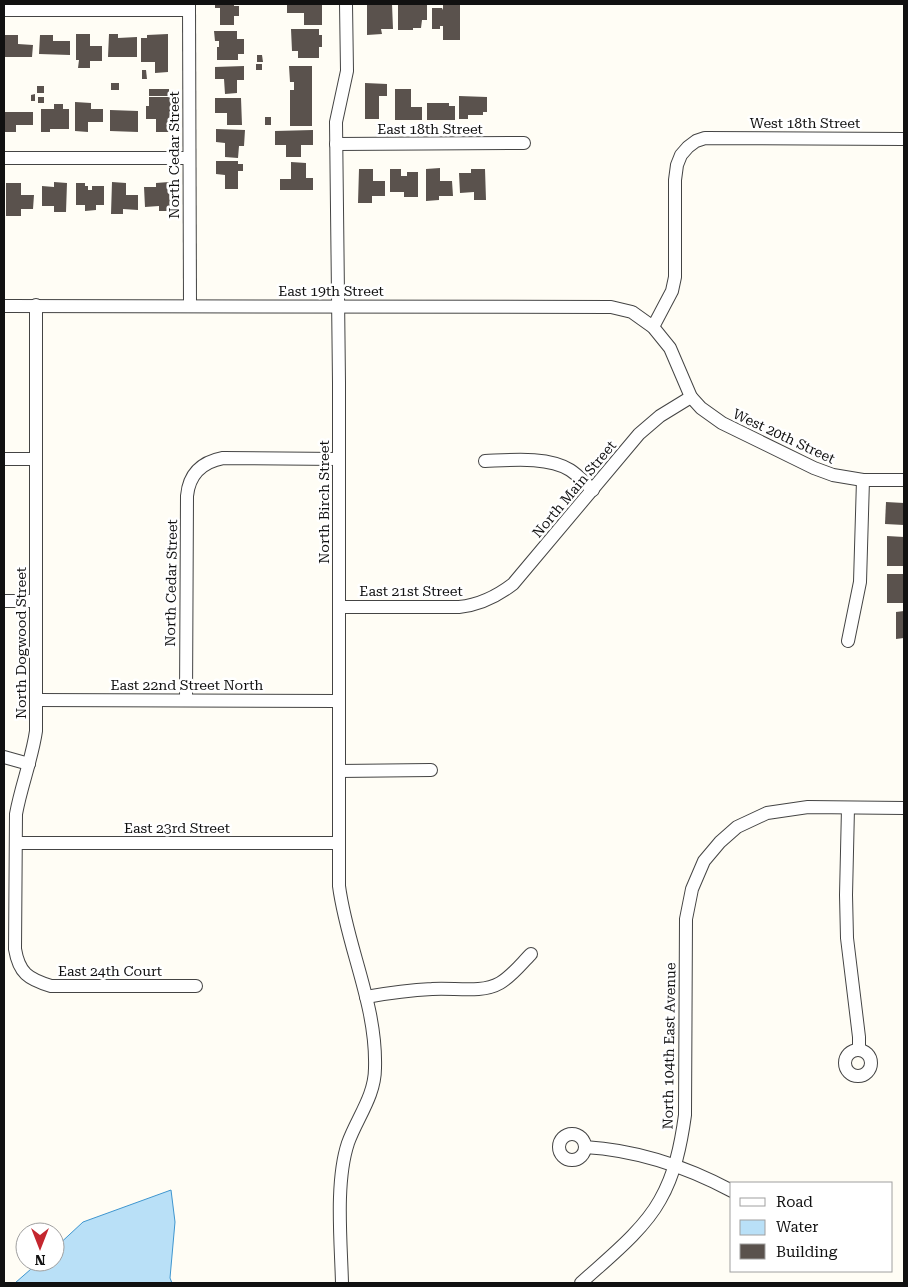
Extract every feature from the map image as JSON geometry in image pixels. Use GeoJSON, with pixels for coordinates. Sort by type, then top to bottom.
{"type":"FeatureCollection","features":[{"type":"Feature","properties":{"kind":"street","name":"North Birch Street"},"geometry":{"type":"LineString","coordinates":[[342,1283],[341,1182],[348,1143],[365,1107],[375,1071],[373,1030],[342,909],[339,886],[339,459],[336,122],[346,71],[346,4]]}},
{"type":"Feature","properties":{"kind":"street"},"geometry":{"type":"LineString","coordinates":[[4,10],[189,7]]}},
{"type":"Feature","properties":{"kind":"street","name":"North Cedar Street"},"geometry":{"type":"LineString","coordinates":[[189,7],[190,306]]}},
{"type":"Feature","properties":{"kind":"street","name":"West 18th Street"},"geometry":{"type":"LineString","coordinates":[[653,327],[672,291],[675,277],[675,180],[677,165],[681,155],[696,141],[705,138],[904,139]]}},
{"type":"Feature","properties":{"kind":"street","name":"East 18th Street"},"geometry":{"type":"LineString","coordinates":[[336,144],[524,144]]}},
{"type":"Feature","properties":{"kind":"street"},"geometry":{"type":"LineString","coordinates":[[4,158],[189,158]]}},
{"type":"Feature","properties":{"kind":"street","name":"East 19th Street"},"geometry":{"type":"LineString","coordinates":[[4,306],[611,307],[632,312],[653,327],[670,348],[691,397]]}},
{"type":"Feature","properties":{"kind":"street","name":"North Dogwood Street"},"geometry":{"type":"LineString","coordinates":[[26,975],[17,960],[15,949],[16,814],[36,731],[36,306]]}},
{"type":"Feature","properties":{"kind":"street","name":"West 20th Street"},"geometry":{"type":"LineString","coordinates":[[691,397],[701,408],[722,423],[814,468],[833,475],[863,480],[904,480]]}},
{"type":"Feature","properties":{"kind":"street","name":"North Main Street"},"geometry":{"type":"LineString","coordinates":[[483,603],[496,597],[513,584],[648,425],[668,410],[691,397]]}},
{"type":"Feature","properties":{"kind":"street","name":"North Cedar Street"},"geometry":{"type":"LineString","coordinates":[[186,700],[187,496],[190,480],[199,469],[210,461],[223,458],[339,459]]}},
{"type":"Feature","properties":{"kind":"street"},"geometry":{"type":"LineString","coordinates":[[4,459],[35,459]]}},
{"type":"Feature","properties":{"kind":"street"},"geometry":{"type":"LineString","coordinates":[[485,461],[525,460],[550,463],[569,469],[593,490]]}},
{"type":"Feature","properties":{"kind":"street"},"geometry":{"type":"LineString","coordinates":[[848,641],[860,582],[863,480]]}},
{"type":"Feature","properties":{"kind":"street"},"geometry":{"type":"LineString","coordinates":[[4,601],[36,601]]}},
{"type":"Feature","properties":{"kind":"street","name":"East 21st Street"},"geometry":{"type":"LineString","coordinates":[[339,607],[459,607],[483,603]]}},
{"type":"Feature","properties":{"kind":"street","name":"East 22nd Street North"},"geometry":{"type":"LineString","coordinates":[[36,700],[339,701]]}},
{"type":"Feature","properties":{"kind":"street"},"geometry":{"type":"LineString","coordinates":[[4,757],[29,764]]}},
{"type":"Feature","properties":{"kind":"street"},"geometry":{"type":"LineString","coordinates":[[339,771],[431,770]]}},
{"type":"Feature","properties":{"kind":"street","name":"North 104th East Avenue"},"geometry":{"type":"LineString","coordinates":[[581,1283],[640,1228],[660,1200],[681,1144],[685,1116],[686,919],[692,889],[704,860],[737,827],[767,813],[808,807],[904,808]]}},
{"type":"Feature","properties":{"kind":"street"},"geometry":{"type":"LineString","coordinates":[[848,808],[847,938],[859,1050]]}},
{"type":"Feature","properties":{"kind":"street","name":"East 23rd Street"},"geometry":{"type":"LineString","coordinates":[[16,843],[339,843]]}},
{"type":"Feature","properties":{"kind":"street"},"geometry":{"type":"LineString","coordinates":[[366,997],[432,988],[485,989],[499,984],[510,976],[531,954]]}},
{"type":"Feature","properties":{"kind":"street","name":"East 24th Court"},"geometry":{"type":"LineString","coordinates":[[26,975],[37,982],[50,986],[196,986]]}},
{"type":"Feature","properties":{"kind":"street"},"geometry":{"type":"LineString","coordinates":[[585,1147],[612,1149],[674,1166],[709,1178],[730,1190]]}},
{"type":"Feature","properties":{"kind":"water"},"geometry":{"type":"Polygon","coordinates":[[[171,1190],[175,1222],[170,1278],[172,1283],[15,1283],[28,1272],[65,1272],[65,1239],[83,1222],[171,1190]]]}},
{"type":"Feature","properties":{"kind":"building"},"geometry":{"type":"Polygon","coordinates":[[[215,4],[234,4],[234,6],[239,6],[239,16],[234,16],[234,25],[220,25],[220,8],[215,8],[215,4]]]}},
{"type":"Feature","properties":{"kind":"building"},"geometry":{"type":"Polygon","coordinates":[[[287,4],[322,4],[322,25],[304,25],[304,13],[287,13],[287,4]]]}},
{"type":"Feature","properties":{"kind":"building"},"geometry":{"type":"Polygon","coordinates":[[[392,4],[393,29],[381,29],[382,34],[367,35],[367,5],[392,4]]]}},
{"type":"Feature","properties":{"kind":"building"},"geometry":{"type":"Polygon","coordinates":[[[398,4],[427,4],[427,20],[422,20],[421,28],[398,30],[398,4]]]}},
{"type":"Feature","properties":{"kind":"building"},"geometry":{"type":"Polygon","coordinates":[[[443,5],[460,5],[460,40],[443,40],[443,26],[440,26],[440,29],[432,29],[432,8],[442,8],[443,10],[443,5]]]}},
{"type":"Feature","properties":{"kind":"building"},"geometry":{"type":"Polygon","coordinates":[[[291,29],[319,29],[319,35],[322,35],[322,47],[319,47],[319,58],[298,58],[298,51],[292,51],[291,29]]]}},
{"type":"Feature","properties":{"kind":"building"},"geometry":{"type":"Polygon","coordinates":[[[214,31],[237,31],[237,39],[244,39],[244,54],[238,54],[238,60],[217,60],[219,41],[215,41],[214,31]]]}},
{"type":"Feature","properties":{"kind":"building"},"geometry":{"type":"Polygon","coordinates":[[[76,34],[90,34],[90,46],[102,46],[102,61],[90,61],[90,68],[78,68],[79,60],[76,60],[76,34]]]}},
{"type":"Feature","properties":{"kind":"building"},"geometry":{"type":"Polygon","coordinates":[[[109,34],[118,34],[118,38],[137,37],[137,57],[108,57],[109,34]]]}},
{"type":"Feature","properties":{"kind":"building"},"geometry":{"type":"Polygon","coordinates":[[[168,34],[168,72],[155,73],[155,62],[141,62],[141,38],[147,38],[147,35],[168,34]]]}},
{"type":"Feature","properties":{"kind":"building"},"geometry":{"type":"Polygon","coordinates":[[[5,35],[18,35],[18,44],[33,45],[32,57],[5,57],[5,35]]]}},
{"type":"Feature","properties":{"kind":"building"},"geometry":{"type":"Polygon","coordinates":[[[40,35],[53,35],[53,41],[70,41],[70,55],[39,54],[40,35]]]}},
{"type":"Feature","properties":{"kind":"building"},"geometry":{"type":"Polygon","coordinates":[[[257,55],[262,55],[263,62],[257,62],[257,55]]]}},
{"type":"Feature","properties":{"kind":"building"},"geometry":{"type":"Polygon","coordinates":[[[256,64],[262,64],[262,70],[256,70],[256,64]]]}},
{"type":"Feature","properties":{"kind":"building"},"geometry":{"type":"Polygon","coordinates":[[[244,66],[244,80],[237,80],[237,93],[225,94],[224,79],[215,79],[215,67],[244,66]]]}},
{"type":"Feature","properties":{"kind":"building"},"geometry":{"type":"Polygon","coordinates":[[[289,66],[312,66],[312,126],[290,126],[290,90],[294,90],[294,82],[290,82],[289,66]]]}},
{"type":"Feature","properties":{"kind":"building"},"geometry":{"type":"Polygon","coordinates":[[[142,70],[146,70],[147,79],[142,79],[142,70]]]}},
{"type":"Feature","properties":{"kind":"building"},"geometry":{"type":"Polygon","coordinates":[[[111,83],[119,83],[119,90],[111,90],[111,83]]]}},
{"type":"Feature","properties":{"kind":"building"},"geometry":{"type":"Polygon","coordinates":[[[365,83],[387,84],[387,96],[379,96],[379,119],[365,119],[365,83]]]}},
{"type":"Feature","properties":{"kind":"building"},"geometry":{"type":"Polygon","coordinates":[[[37,86],[44,86],[44,93],[37,93],[37,86]]]}},
{"type":"Feature","properties":{"kind":"building"},"geometry":{"type":"Polygon","coordinates":[[[149,89],[169,89],[169,96],[149,96],[149,89]]]}},
{"type":"Feature","properties":{"kind":"building"},"geometry":{"type":"Polygon","coordinates":[[[395,89],[411,89],[411,107],[422,107],[422,120],[395,120],[395,89]]]}},
{"type":"Feature","properties":{"kind":"building"},"geometry":{"type":"Polygon","coordinates":[[[35,94],[35,101],[31,101],[31,95],[35,94]]]}},
{"type":"Feature","properties":{"kind":"building"},"geometry":{"type":"Polygon","coordinates":[[[459,96],[487,97],[487,112],[483,112],[483,115],[468,115],[468,119],[459,119],[459,96]]]}},
{"type":"Feature","properties":{"kind":"building"},"geometry":{"type":"Polygon","coordinates":[[[38,97],[44,97],[44,103],[38,103],[38,97]]]}},
{"type":"Feature","properties":{"kind":"building"},"geometry":{"type":"Polygon","coordinates":[[[149,97],[172,97],[170,132],[156,132],[156,119],[146,119],[146,106],[149,106],[149,97]]]}},
{"type":"Feature","properties":{"kind":"building"},"geometry":{"type":"Polygon","coordinates":[[[215,98],[241,98],[242,125],[227,125],[227,113],[215,113],[215,98]]]}},
{"type":"Feature","properties":{"kind":"building"},"geometry":{"type":"Polygon","coordinates":[[[75,102],[91,103],[91,109],[103,109],[103,122],[88,122],[88,132],[75,131],[75,102]]]}},
{"type":"Feature","properties":{"kind":"building"},"geometry":{"type":"Polygon","coordinates":[[[427,103],[449,103],[449,106],[455,106],[455,120],[427,120],[427,103]]]}},
{"type":"Feature","properties":{"kind":"building"},"geometry":{"type":"Polygon","coordinates":[[[54,104],[63,104],[63,109],[69,109],[69,129],[50,129],[50,132],[41,132],[41,109],[54,109],[54,104]]]}},
{"type":"Feature","properties":{"kind":"building"},"geometry":{"type":"Polygon","coordinates":[[[110,110],[138,111],[138,132],[110,131],[110,110]]]}},
{"type":"Feature","properties":{"kind":"building"},"geometry":{"type":"Polygon","coordinates":[[[4,112],[33,112],[33,125],[16,125],[16,132],[4,132],[4,112]]]}},
{"type":"Feature","properties":{"kind":"building"},"geometry":{"type":"Polygon","coordinates":[[[265,117],[271,117],[271,125],[265,125],[265,117]]]}},
{"type":"Feature","properties":{"kind":"building"},"geometry":{"type":"Polygon","coordinates":[[[216,129],[245,130],[244,146],[239,146],[238,158],[225,157],[225,143],[216,142],[216,129]]]}},
{"type":"Feature","properties":{"kind":"building"},"geometry":{"type":"Polygon","coordinates":[[[313,130],[313,145],[301,145],[301,157],[286,157],[286,145],[275,145],[275,131],[313,130]]]}},
{"type":"Feature","properties":{"kind":"building"},"geometry":{"type":"Polygon","coordinates":[[[216,161],[238,161],[238,164],[243,164],[243,171],[238,171],[238,189],[225,189],[225,175],[216,174],[216,161]]]}},
{"type":"Feature","properties":{"kind":"building"},"geometry":{"type":"Polygon","coordinates":[[[291,162],[306,163],[306,178],[313,178],[313,190],[280,190],[280,179],[291,179],[291,162]]]}},
{"type":"Feature","properties":{"kind":"building"},"geometry":{"type":"Polygon","coordinates":[[[440,168],[440,181],[452,181],[453,196],[439,196],[439,200],[426,201],[426,169],[440,168]]]}},
{"type":"Feature","properties":{"kind":"building"},"geometry":{"type":"Polygon","coordinates":[[[359,169],[373,169],[373,181],[385,181],[385,196],[372,196],[372,203],[358,203],[359,169]]]}},
{"type":"Feature","properties":{"kind":"building"},"geometry":{"type":"Polygon","coordinates":[[[390,169],[401,169],[401,176],[407,176],[407,172],[418,172],[418,197],[404,197],[404,192],[390,192],[390,169]]]}},
{"type":"Feature","properties":{"kind":"building"},"geometry":{"type":"Polygon","coordinates":[[[471,169],[485,169],[486,200],[474,200],[474,192],[460,193],[459,173],[471,173],[471,169]]]}},
{"type":"Feature","properties":{"kind":"building"},"geometry":{"type":"Polygon","coordinates":[[[54,182],[67,183],[66,212],[54,212],[54,206],[42,206],[42,186],[54,187],[54,182]]]}},
{"type":"Feature","properties":{"kind":"building"},"geometry":{"type":"Polygon","coordinates":[[[112,182],[126,183],[126,195],[138,195],[138,210],[123,209],[123,214],[111,214],[112,182]]]}},
{"type":"Feature","properties":{"kind":"building"},"geometry":{"type":"Polygon","coordinates":[[[169,182],[170,211],[159,211],[159,206],[145,207],[144,187],[156,187],[156,183],[169,182]]]}},
{"type":"Feature","properties":{"kind":"building"},"geometry":{"type":"Polygon","coordinates":[[[6,183],[21,183],[21,195],[34,195],[33,209],[21,209],[21,216],[6,216],[6,183]]]}},
{"type":"Feature","properties":{"kind":"building"},"geometry":{"type":"Polygon","coordinates":[[[76,183],[85,183],[85,186],[88,186],[88,190],[92,190],[92,186],[104,186],[104,205],[96,205],[96,210],[85,211],[85,205],[76,205],[76,183]]]}},
{"type":"Feature","properties":{"kind":"building"},"geometry":{"type":"Polygon","coordinates":[[[886,502],[904,503],[904,525],[885,524],[886,502]]]}},
{"type":"Feature","properties":{"kind":"building"},"geometry":{"type":"Polygon","coordinates":[[[887,536],[904,537],[904,566],[887,566],[887,536]]]}},
{"type":"Feature","properties":{"kind":"building"},"geometry":{"type":"Polygon","coordinates":[[[887,574],[904,574],[904,603],[887,603],[887,574]]]}},
{"type":"Feature","properties":{"kind":"building"},"geometry":{"type":"Polygon","coordinates":[[[904,611],[904,638],[896,639],[896,612],[904,611]]]}}]}
